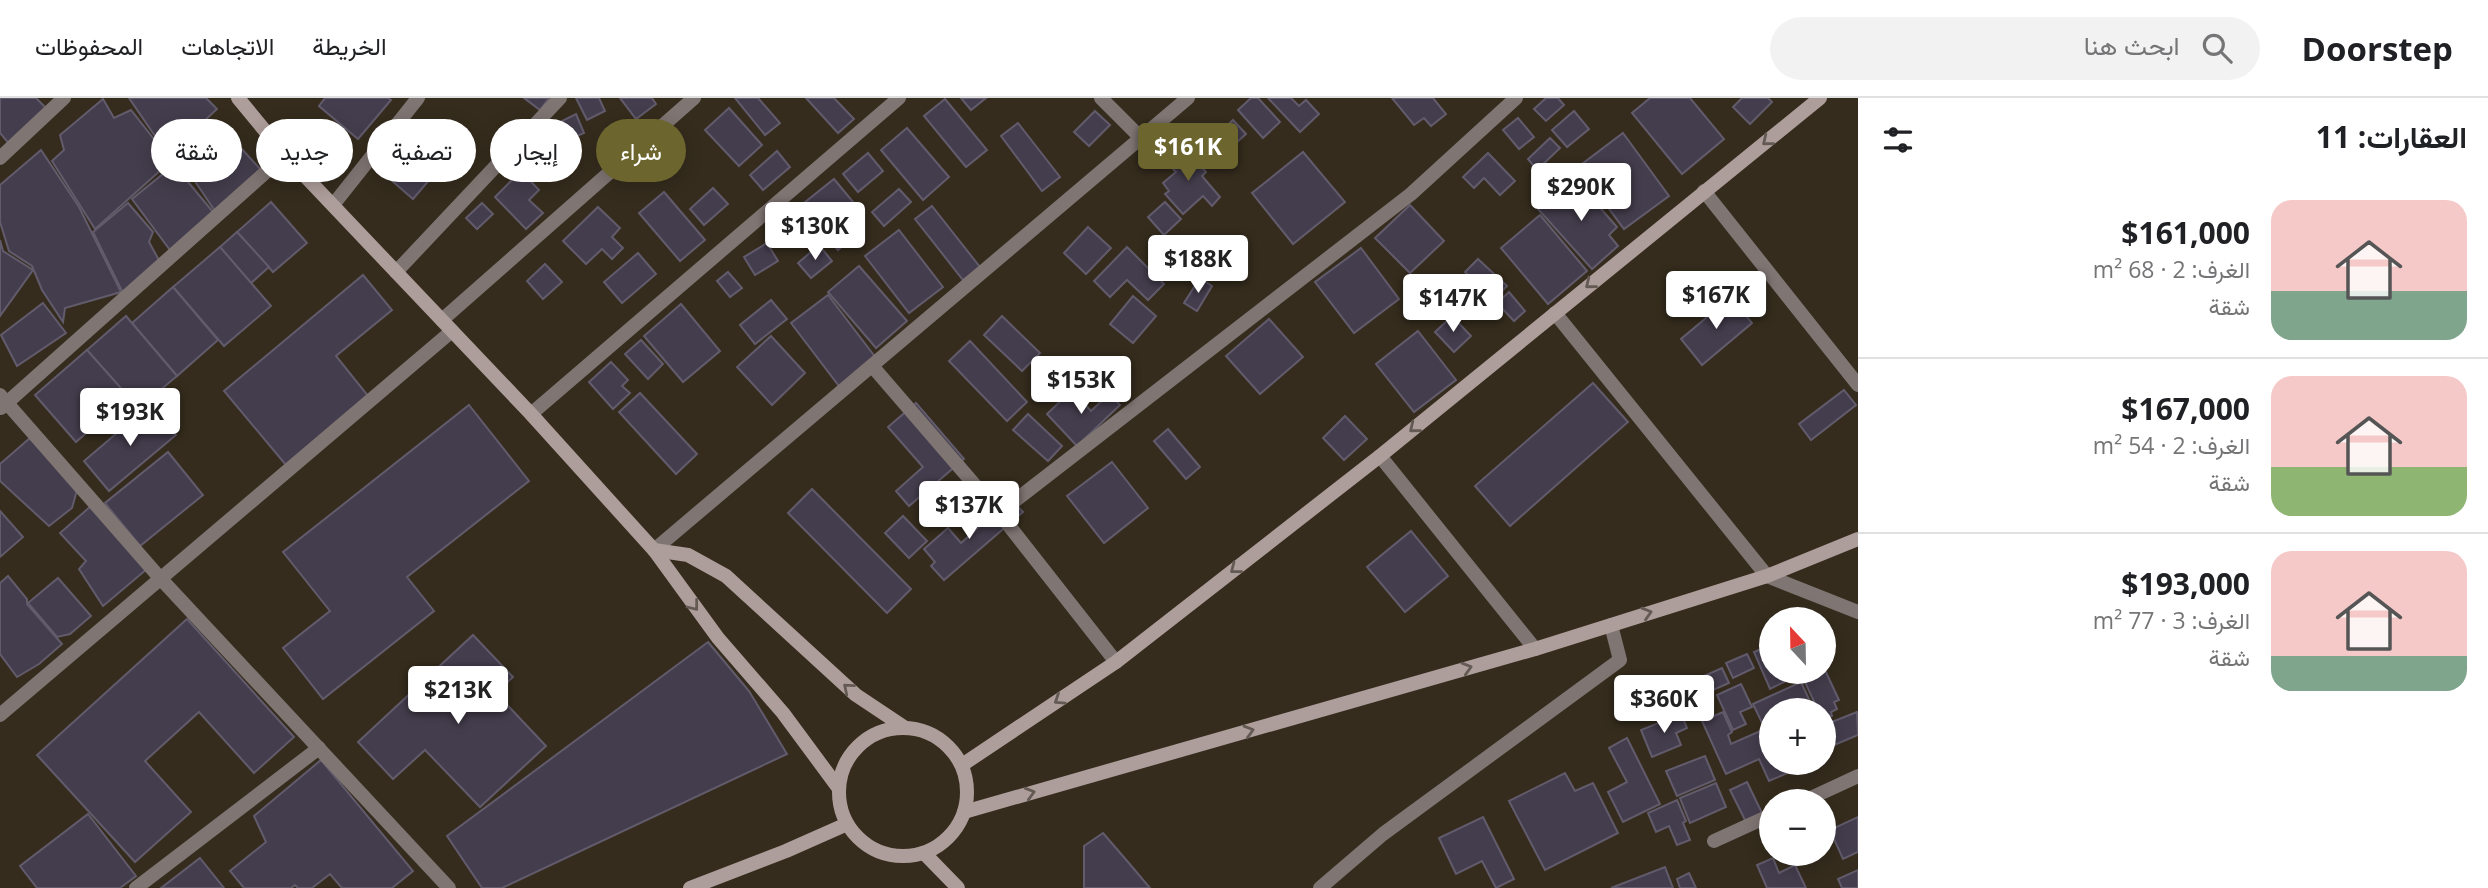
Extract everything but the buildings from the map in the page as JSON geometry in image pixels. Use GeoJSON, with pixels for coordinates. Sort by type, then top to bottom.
{"type":"FeatureCollection","features":[{"type":"Feature","properties":{"kind":"main road"},"geometry":{"type":"LineString","coordinates":[[238,98],[256,120]]}},
{"type":"Feature","properties":{"kind":"main road"},"geometry":{"type":"LineString","coordinates":[[962,765],[1116,662],[1380,456],[1820,98]]}},
{"type":"Feature","properties":{"kind":"main road"},"geometry":{"type":"LineString","coordinates":[[310,182],[531,414],[654,551],[718,638],[783,713],[838,786]]}},
{"type":"Feature","properties":{"kind":"main road"},"geometry":{"type":"LineString","coordinates":[[964,812],[1535,649],[1767,576],[1858,539]]}},
{"type":"Feature","properties":{"kind":"main road"},"geometry":{"type":"LineString","coordinates":[[654,551],[688,555],[726,576],[837,679],[879,712],[904,727],[928,732],[947,745],[962,765],[967,788],[964,812],[949,837],[924,853],[902,856],[880,852],[861,841],[847,824],[840,805],[838,786],[845,763],[859,744],[880,732],[904,727]]}},
{"type":"Feature","properties":{"kind":"main road"},"geometry":{"type":"LineString","coordinates":[[690,888],[847,824]]}},
{"type":"Feature","properties":{"kind":"main road"},"geometry":{"type":"LineString","coordinates":[[924,853],[958,888]]}},
{"type":"Feature","properties":{"kind":"street"},"geometry":{"type":"LineString","coordinates":[[0,158],[64,98]]}},
{"type":"Feature","properties":{"kind":"street"},"geometry":{"type":"LineString","coordinates":[[332,205],[418,98]]}},
{"type":"Feature","properties":{"kind":"street"},"geometry":{"type":"LineString","coordinates":[[396,271],[560,98]]}},
{"type":"Feature","properties":{"kind":"street"},"geometry":{"type":"LineString","coordinates":[[0,715],[447,325],[694,98]]}},
{"type":"Feature","properties":{"kind":"street"},"geometry":{"type":"LineString","coordinates":[[531,414],[899,98]]}},
{"type":"Feature","properties":{"kind":"street"},"geometry":{"type":"LineString","coordinates":[[1101,98],[1141,138]]}},
{"type":"Feature","properties":{"kind":"street"},"geometry":{"type":"LineString","coordinates":[[654,551],[1188,98]]}},
{"type":"Feature","properties":{"kind":"street"},"geometry":{"type":"LineString","coordinates":[[999,513],[1411,194],[1516,98]]}},
{"type":"Feature","properties":{"kind":"street"},"geometry":{"type":"LineString","coordinates":[[256,180],[2,402],[160,578],[449,888]]}},
{"type":"Feature","properties":{"kind":"street"},"geometry":{"type":"LineString","coordinates":[[1704,191],[1858,385]]}},
{"type":"Feature","properties":{"kind":"street"},"geometry":{"type":"LineString","coordinates":[[1555,313],[1767,576],[1858,612]]}},
{"type":"Feature","properties":{"kind":"street"},"geometry":{"type":"LineString","coordinates":[[873,366],[999,513],[1116,662]]}},
{"type":"Feature","properties":{"kind":"street"},"geometry":{"type":"LineString","coordinates":[[1380,456],[1535,649]]}},
{"type":"Feature","properties":{"kind":"street"},"geometry":{"type":"LineString","coordinates":[[1320,888],[1384,834],[1620,660],[1611,625]]}},
{"type":"Feature","properties":{"kind":"street"},"geometry":{"type":"LineString","coordinates":[[136,888],[319,748]]}},
{"type":"Feature","properties":{"kind":"street"},"geometry":{"type":"LineString","coordinates":[[1830,789],[1858,776]]}},
{"type":"Feature","properties":{"kind":"street"},"geometry":{"type":"LineString","coordinates":[[1714,841],[1759,820]]}}]}
